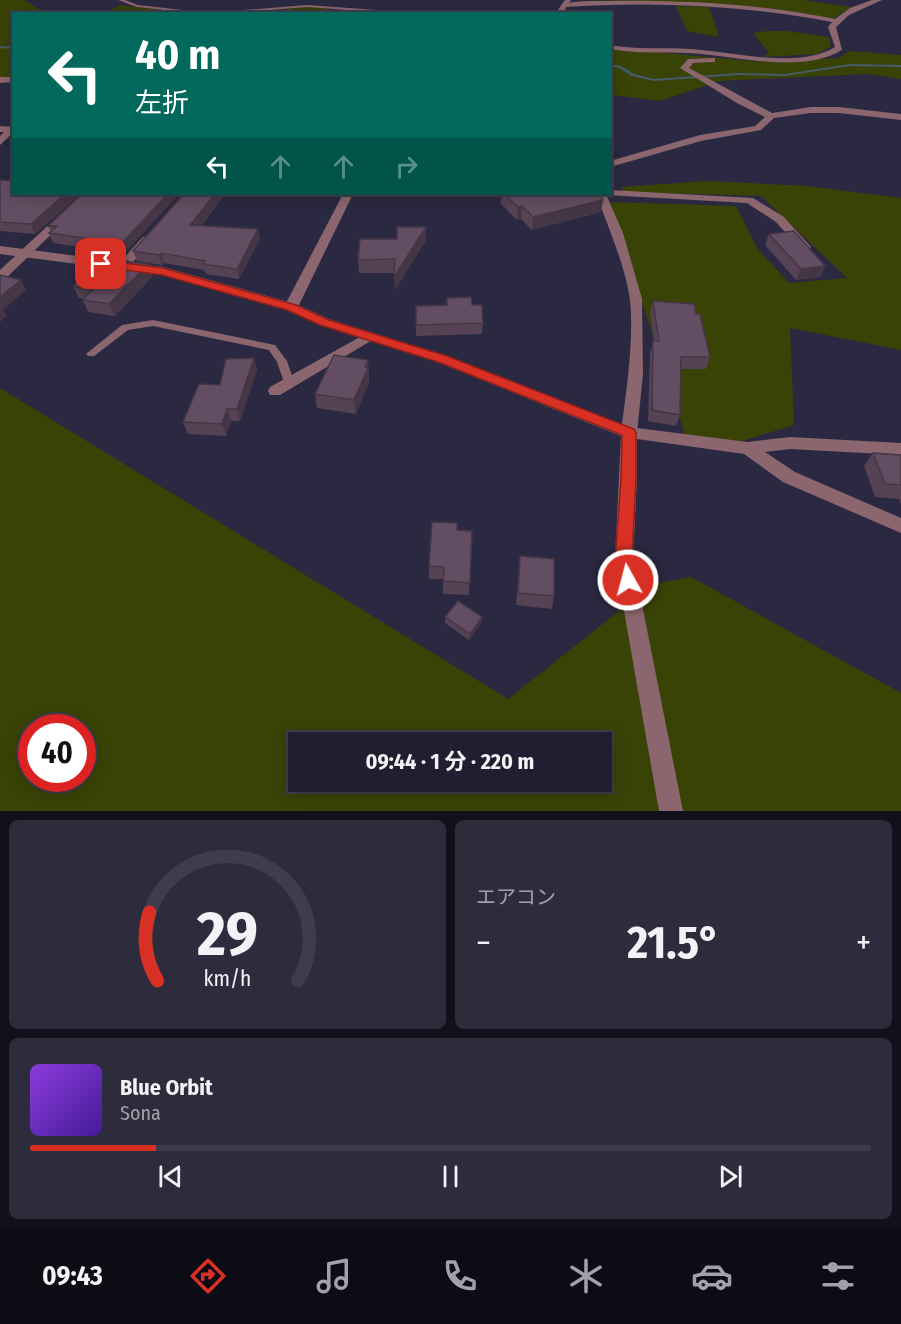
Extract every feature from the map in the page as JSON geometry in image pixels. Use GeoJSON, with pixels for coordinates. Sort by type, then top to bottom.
{"type":"FeatureCollection","features":[{"type":"Feature","properties":{"kind":"street"},"geometry":{"type":"LineString","coordinates":[[612,47],[793,59],[834,53],[838,48],[832,27],[835,21],[856,8],[879,0]]}},
{"type":"Feature","properties":{"kind":"street"},"geometry":{"type":"LineString","coordinates":[[566,2],[706,5],[801,14],[835,21]]}},
{"type":"Feature","properties":{"kind":"street"},"geometry":{"type":"LineString","coordinates":[[757,58],[691,62],[684,68],[771,116]]}},
{"type":"Feature","properties":{"kind":"street"},"geometry":{"type":"LineString","coordinates":[[612,163],[700,138],[758,128],[771,116],[811,110],[839,110],[901,117]]}},
{"type":"Feature","properties":{"kind":"street"},"geometry":{"type":"LineString","coordinates":[[0,129],[12,129]]}},
{"type":"Feature","properties":{"kind":"street"},"geometry":{"type":"LineString","coordinates":[[0,142],[12,129]]}},
{"type":"Feature","properties":{"kind":"street"},"geometry":{"type":"LineString","coordinates":[[612,194],[749,200],[759,203],[796,234],[806,249]]}},
{"type":"Feature","properties":{"kind":"street"},"geometry":{"type":"LineString","coordinates":[[0,277],[87,195]]}},
{"type":"Feature","properties":{"kind":"street"},"geometry":{"type":"LineString","coordinates":[[601,195],[617,233],[636,299],[636,374],[629,433],[629,479],[624,559],[671,811]]}},
{"type":"Feature","properties":{"kind":"street"},"geometry":{"type":"LineString","coordinates":[[291,308],[347,196]]}},
{"type":"Feature","properties":{"kind":"street"},"geometry":{"type":"LineString","coordinates":[[123,266],[159,226]]}},
{"type":"Feature","properties":{"kind":"street"},"geometry":{"type":"LineString","coordinates":[[0,250],[163,272],[291,308],[324,322],[442,359],[629,433],[748,448],[790,443],[901,449]]}},
{"type":"Feature","properties":{"kind":"street"},"geometry":{"type":"LineString","coordinates":[[275,391],[369,336]]}},
{"type":"Feature","properties":{"kind":"street"},"geometry":{"type":"LineString","coordinates":[[748,448],[789,477],[901,526]]}},
{"type":"Feature","properties":{"kind":"lane"},"geometry":{"type":"LineString","coordinates":[[120,0],[137,6],[192,12],[230,12],[307,6],[400,12]]}},
{"type":"Feature","properties":{"kind":"lane"},"geometry":{"type":"LineString","coordinates":[[91,354],[125,327],[153,323],[272,347],[282,361],[289,382]]}},
{"type":"Feature","properties":{"kind":"green space"},"geometry":{"type":"Polygon","coordinates":[[[0,0],[24,0],[43,12],[12,12],[12,79],[0,79],[0,0]]]}},
{"type":"Feature","properties":{"kind":"green space"},"geometry":{"type":"Polygon","coordinates":[[[576,0],[803,0],[852,7],[832,19],[737,5],[576,0]]]}},
{"type":"Feature","properties":{"kind":"green space"},"geometry":{"type":"Polygon","coordinates":[[[120,5],[178,12],[106,12],[120,5]]]}},
{"type":"Feature","properties":{"kind":"green space"},"geometry":{"type":"Polygon","coordinates":[[[312,6],[339,12],[262,12],[312,6]]]}},
{"type":"Feature","properties":{"kind":"green space"},"geometry":{"type":"Polygon","coordinates":[[[676,6],[709,7],[719,37],[687,31],[676,6]]]}},
{"type":"Feature","properties":{"kind":"green space"},"geometry":{"type":"Polygon","coordinates":[[[786,31],[829,37],[831,47],[816,54],[764,57],[769,53],[753,33],[786,31]]]}},
{"type":"Feature","properties":{"kind":"green space"},"geometry":{"type":"Polygon","coordinates":[[[612,48],[763,62],[839,58],[849,51],[901,55],[901,79],[867,74],[719,81],[660,101],[612,95],[612,48]]]}},
{"type":"Feature","properties":{"kind":"green space"},"geometry":{"type":"Polygon","coordinates":[[[708,181],[808,186],[901,198],[901,350],[790,328],[794,425],[742,441],[685,435],[610,202],[736,206],[757,248],[789,283],[847,278],[761,196],[624,192],[621,187],[708,181]]]}},
{"type":"Feature","properties":{"kind":"green space"},"geometry":{"type":"Polygon","coordinates":[[[0,388],[508,699],[653,584],[691,577],[901,693],[901,811],[0,811],[0,388]]]}},
{"type":"Feature","properties":{"kind":"building"},"geometry":{"type":"Polygon","coordinates":[[[0,180],[12,181],[12,195],[64,195],[31,224],[0,222],[0,180]]]}},
{"type":"Feature","properties":{"kind":"building"},"geometry":{"type":"Polygon","coordinates":[[[81,195],[167,195],[116,249],[113,249],[119,243],[49,233],[57,226],[48,226],[81,195]]]}},
{"type":"Feature","properties":{"kind":"building"},"geometry":{"type":"Polygon","coordinates":[[[183,195],[214,195],[190,225],[258,229],[237,269],[203,264],[205,261],[161,253],[159,255],[133,251],[183,195]]]}},
{"type":"Feature","properties":{"kind":"building"},"geometry":{"type":"Polygon","coordinates":[[[505,195],[600,195],[603,200],[533,217],[522,206],[518,207],[505,195]]]}},
{"type":"Feature","properties":{"kind":"building"},"geometry":{"type":"Polygon","coordinates":[[[397,227],[426,227],[394,277],[395,259],[358,260],[360,239],[397,239],[397,227]]]}},
{"type":"Feature","properties":{"kind":"building"},"geometry":{"type":"Polygon","coordinates":[[[794,231],[825,266],[801,269],[769,234],[794,231]]]}},
{"type":"Feature","properties":{"kind":"building"},"geometry":{"type":"Polygon","coordinates":[[[101,258],[148,264],[109,304],[83,300],[93,289],[73,286],[101,258]]]}},
{"type":"Feature","properties":{"kind":"building"},"geometry":{"type":"Polygon","coordinates":[[[0,275],[21,280],[0,297],[0,275]]]}},
{"type":"Feature","properties":{"kind":"building"},"geometry":{"type":"Polygon","coordinates":[[[471,297],[472,305],[482,305],[483,323],[416,325],[416,306],[447,305],[447,298],[471,297]]]}},
{"type":"Feature","properties":{"kind":"building"},"geometry":{"type":"Polygon","coordinates":[[[653,301],[694,304],[696,314],[700,314],[710,357],[681,357],[680,415],[652,410],[653,341],[659,341],[653,301]]]}},
{"type":"Feature","properties":{"kind":"building"},"geometry":{"type":"Polygon","coordinates":[[[334,355],[368,360],[365,367],[368,368],[354,400],[315,394],[334,355]]]}},
{"type":"Feature","properties":{"kind":"building"},"geometry":{"type":"Polygon","coordinates":[[[254,358],[237,409],[227,409],[222,424],[183,422],[199,384],[220,385],[226,359],[254,358]]]}},
{"type":"Feature","properties":{"kind":"building"},"geometry":{"type":"Polygon","coordinates":[[[873,453],[901,455],[901,485],[885,484],[873,453]]]}},
{"type":"Feature","properties":{"kind":"building"},"geometry":{"type":"Polygon","coordinates":[[[432,522],[457,523],[457,530],[472,531],[470,583],[443,581],[444,567],[429,566],[432,522]]]}},
{"type":"Feature","properties":{"kind":"building"},"geometry":{"type":"Polygon","coordinates":[[[520,556],[554,559],[554,596],[518,593],[520,556]]]}},
{"type":"Feature","properties":{"kind":"building"},"geometry":{"type":"Polygon","coordinates":[[[458,601],[482,617],[470,634],[445,617],[458,601]]]}},
{"type":"Feature","properties":{"kind":"waterway"},"geometry":{"type":"LineString","coordinates":[[0,47],[12,48]]}},
{"type":"Feature","properties":{"kind":"waterway"},"geometry":{"type":"LineString","coordinates":[[612,65],[620,67],[633,75],[654,80],[739,74],[785,75],[850,65],[901,66]]}},
{"type":"Feature","properties":{"kind":"route"},"geometry":{"type":"LineString","coordinates":[[101,264],[163,272],[291,308],[324,322],[442,359],[629,433],[629,479],[624,559],[628,580]]}}]}
